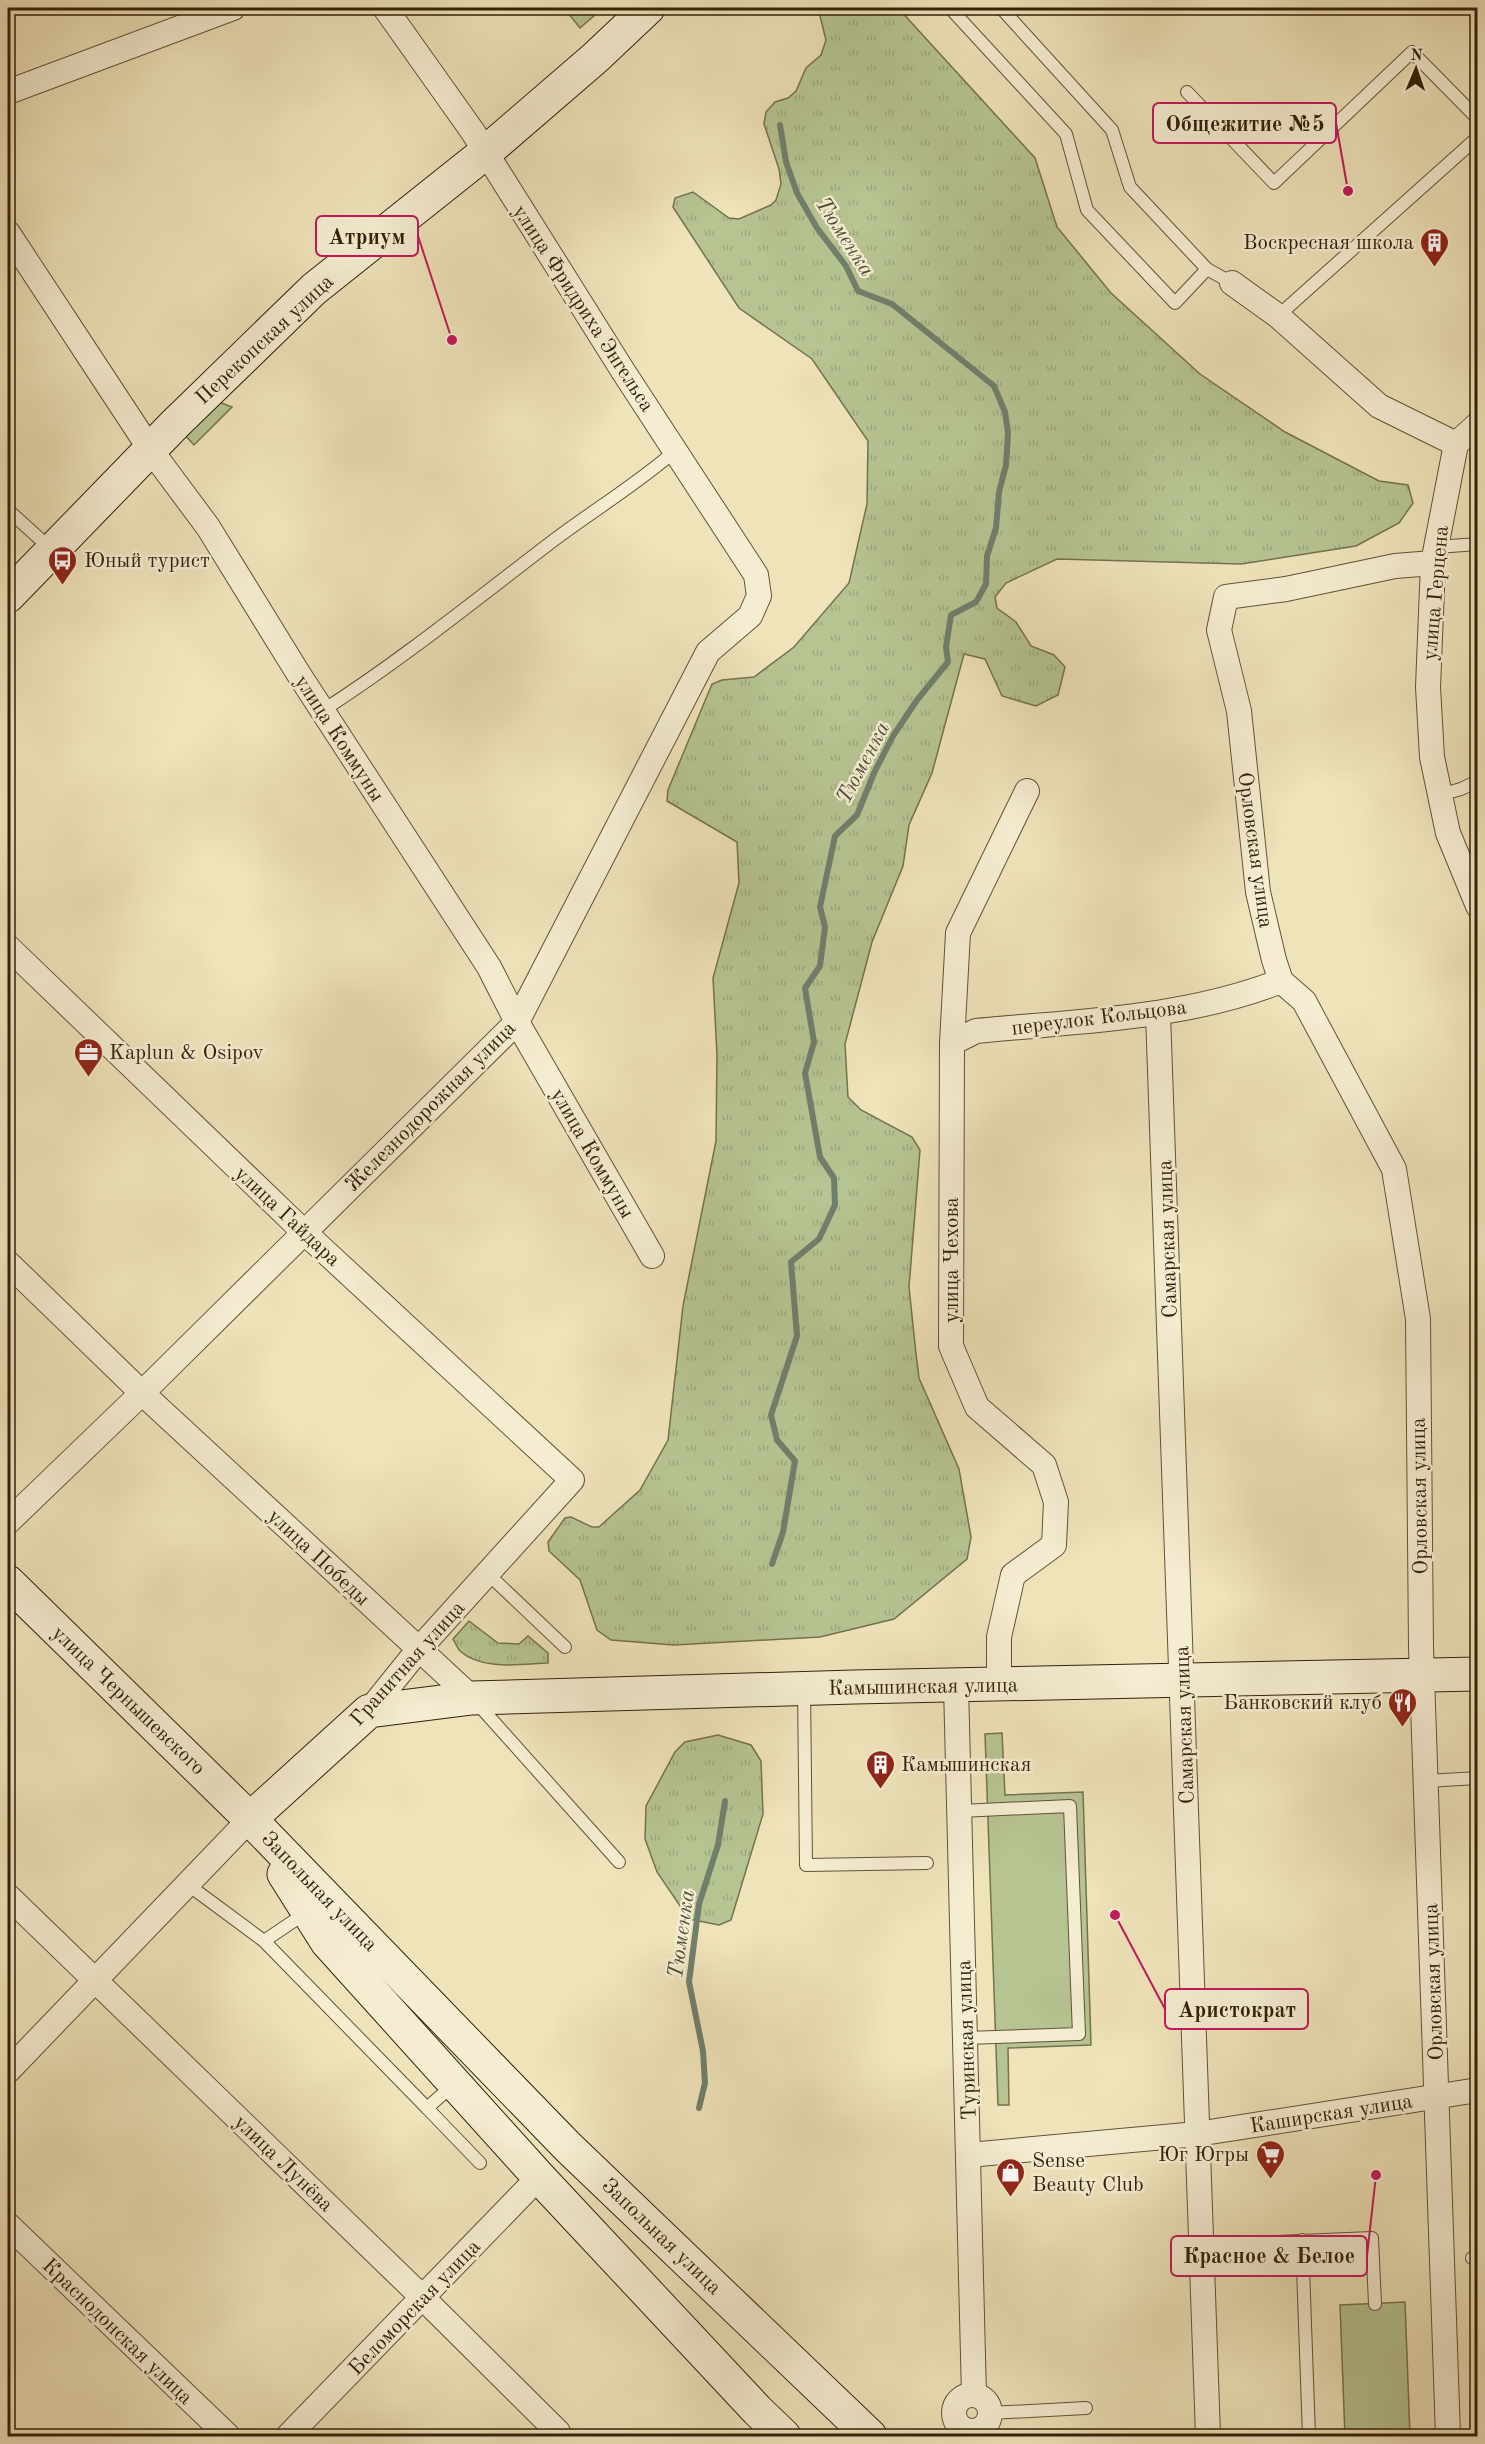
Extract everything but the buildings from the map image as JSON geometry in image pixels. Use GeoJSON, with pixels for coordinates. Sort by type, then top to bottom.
{"type":"FeatureCollection","features":[{"type":"Feature","properties":{"kind":"street"},"geometry":{"type":"LineString","coordinates":[[8,92],[233,8]]}},
{"type":"Feature","properties":{"kind":"street","name":"улица Фридриха Энгельса"},"geometry":{"type":"LineString","coordinates":[[385,8],[486,152],[756,575],[759,596],[750,616]]}},
{"type":"Feature","properties":{"kind":"street","name":"Перекопская улица"},"geometry":{"type":"LineString","coordinates":[[8,596],[150,449],[314,289],[486,152],[595,58],[648,8]]}},
{"type":"Feature","properties":{"kind":"street","name":"улица Коммуны"},"geometry":{"type":"LineString","coordinates":[[8,233],[150,449],[208,527],[322,711],[489,967],[517,1022],[652,1256]]}},
{"type":"Feature","properties":{"kind":"street"},"geometry":{"type":"LineString","coordinates":[[1232,283],[1278,316],[1379,406],[1456,444],[1478,424]]}},
{"type":"Feature","properties":{"kind":"street","name":"улица Герцена"},"geometry":{"type":"LineString","coordinates":[[1456,444],[1434,555],[1428,687],[1432,758],[1448,832],[1478,906]]}},
{"type":"Feature","properties":{"kind":"street","name":"Орловская улица"},"geometry":{"type":"LineString","coordinates":[[1434,555],[1286,590],[1226,597],[1220,630],[1239,711],[1258,892],[1274,960],[1281,981],[1304,1001],[1394,1169],[1418,1319],[1422,1675],[1448,2436]]}},
{"type":"Feature","properties":{"kind":"street","name":"Железнодорожная улица"},"geometry":{"type":"LineString","coordinates":[[8,1522],[142,1393],[517,1022],[708,652],[750,616]]}},
{"type":"Feature","properties":{"kind":"street","name":"улица Чехова"},"geometry":{"type":"LineString","coordinates":[[999,1685],[999,1637],[1014,1575],[1054,1545],[1056,1502],[1044,1465],[977,1407],[951,1346],[952,1043],[958,933],[1027,791]]}},
{"type":"Feature","properties":{"kind":"street","name":"улица Гайдара"},"geometry":{"type":"LineString","coordinates":[[8,947],[303,1232],[572,1480]]}},
{"type":"Feature","properties":{"kind":"street","name":"переулок Кольцова"},"geometry":{"type":"LineString","coordinates":[[952,1043],[976,1031],[1158,1014],[1248,994],[1281,981]]}},
{"type":"Feature","properties":{"kind":"street","name":"Самарская улица"},"geometry":{"type":"LineString","coordinates":[[1158,1014],[1208,2436]]}},
{"type":"Feature","properties":{"kind":"street","name":"улица Победы"},"geometry":{"type":"LineString","coordinates":[[8,1263],[142,1393],[472,1698]]}},
{"type":"Feature","properties":{"kind":"street","name":"Гранитная улица"},"geometry":{"type":"LineString","coordinates":[[8,2071],[250,1819],[369,1711],[419,1649],[572,1480]]}},
{"type":"Feature","properties":{"kind":"street","name":"улица Чернышевского"},"geometry":{"type":"LineString","coordinates":[[8,1582],[250,1819]]}},
{"type":"Feature","properties":{"kind":"street","name":"Камышинская улица"},"geometry":{"type":"LineString","coordinates":[[369,1711],[472,1698],[587,1694],[1478,1674]]}},
{"type":"Feature","properties":{"kind":"street","name":"Туринская улица"},"geometry":{"type":"LineString","coordinates":[[956,1686],[974,2395]]}},
{"type":"Feature","properties":{"kind":"street","name":"Запольная улица"},"geometry":{"type":"LineString","coordinates":[[250,1819],[327,1942],[539,2177],[784,2436]]}},
{"type":"Feature","properties":{"kind":"street","name":"Запольная улица"},"geometry":{"type":"LineString","coordinates":[[250,1819],[568,2147],[870,2436]]}},
{"type":"Feature","properties":{"kind":"street","name":"улица Лунёва"},"geometry":{"type":"LineString","coordinates":[[8,1896],[558,2432]]}},
{"type":"Feature","properties":{"kind":"street","name":"Каширская улица"},"geometry":{"type":"LineString","coordinates":[[969,2155],[1197,2134],[1478,2090]]}},
{"type":"Feature","properties":{"kind":"street","name":"Беломорская улица"},"geometry":{"type":"LineString","coordinates":[[288,2436],[539,2177]]}},
{"type":"Feature","properties":{"kind":"street","name":"Краснодонская улица"},"geometry":{"type":"LineString","coordinates":[[8,2225],[228,2436]]}},
{"type":"Feature","properties":{"kind":"street"},"geometry":{"type":"LineString","coordinates":[[974,2395],[986,2401],[990,2413],[988,2422],[973,2434],[959,2426],[953,2413],[960,2399],[974,2395]]}},
{"type":"Feature","properties":{"kind":"lane"},"geometry":{"type":"LineString","coordinates":[[950,8],[1066,134],[1087,210],[1174,303],[1207,269]]}},
{"type":"Feature","properties":{"kind":"lane"},"geometry":{"type":"LineString","coordinates":[[1001,8],[1112,130],[1130,187],[1207,269],[1232,283]]}},
{"type":"Feature","properties":{"kind":"lane"},"geometry":{"type":"LineString","coordinates":[[1187,92],[1274,183],[1412,52],[1478,119]]}},
{"type":"Feature","properties":{"kind":"lane"},"geometry":{"type":"LineString","coordinates":[[1278,316],[1478,137]]}},
{"type":"Feature","properties":{"kind":"lane"},"geometry":{"type":"LineString","coordinates":[[322,711],[380,673],[567,530],[655,468],[675,451]]}},
{"type":"Feature","properties":{"kind":"lane"},"geometry":{"type":"LineString","coordinates":[[8,510],[52,550]]}},
{"type":"Feature","properties":{"kind":"lane"},"geometry":{"type":"LineString","coordinates":[[1434,555],[1478,544]]}},
{"type":"Feature","properties":{"kind":"lane"},"geometry":{"type":"LineString","coordinates":[[1440,795],[1478,781]]}},
{"type":"Feature","properties":{"kind":"lane"},"geometry":{"type":"LineString","coordinates":[[487,1573],[566,1647]]}},
{"type":"Feature","properties":{"kind":"lane"},"geometry":{"type":"LineString","coordinates":[[804,1688],[806,1865],[927,1863]]}},
{"type":"Feature","properties":{"kind":"lane","name":"улица Победы"},"geometry":{"type":"LineString","coordinates":[[472,1698],[619,1862]]}},
{"type":"Feature","properties":{"kind":"lane"},"geometry":{"type":"LineString","coordinates":[[1426,1781],[1478,1778]]}},
{"type":"Feature","properties":{"kind":"lane"},"geometry":{"type":"LineString","coordinates":[[960,1811],[1070,1806],[1079,2034],[966,2038]]}},
{"type":"Feature","properties":{"kind":"lane"},"geometry":{"type":"LineString","coordinates":[[187,1884],[264,1941],[480,2163]]}},
{"type":"Feature","properties":{"kind":"lane"},"geometry":{"type":"LineString","coordinates":[[264,1941],[308,1911]]}},
{"type":"Feature","properties":{"kind":"lane"},"geometry":{"type":"LineString","coordinates":[[427,2108],[455,2083]]}},
{"type":"Feature","properties":{"kind":"lane"},"geometry":{"type":"LineString","coordinates":[[1202,2245],[1372,2238],[1375,2304]]}},
{"type":"Feature","properties":{"kind":"lane"},"geometry":{"type":"LineString","coordinates":[[1302,2240],[1309,2436]]}},
{"type":"Feature","properties":{"kind":"lane"},"geometry":{"type":"LineString","coordinates":[[990,2413],[1086,2408]]}},
{"type":"Feature","properties":{"kind":"green space"},"geometry":{"type":"Polygon","coordinates":[[[564,8],[603,8],[580,28],[564,8]]]}},
{"type":"Feature","properties":{"kind":"green space"},"geometry":{"type":"Polygon","coordinates":[[[818,8],[898,8],[1035,158],[1057,227],[1111,293],[1200,374],[1285,432],[1379,481],[1408,485],[1413,503],[1399,523],[1356,546],[1241,564],[1057,559],[1006,583],[995,597],[997,608],[1016,622],[1031,646],[1054,655],[1065,667],[1058,695],[1036,706],[1002,696],[985,659],[964,654],[932,773],[909,825],[903,866],[872,942],[845,1044],[848,1097],[861,1110],[912,1137],[920,1150],[909,1287],[916,1354],[919,1378],[959,1469],[971,1537],[967,1559],[894,1619],[820,1637],[674,1645],[611,1640],[597,1630],[580,1580],[549,1551],[548,1542],[565,1518],[571,1517],[592,1527],[599,1527],[640,1490],[668,1440],[683,1306],[716,1141],[717,1055],[713,978],[739,883],[737,842],[667,801],[668,790],[712,684],[722,680],[754,677],[794,647],[849,583],[867,504],[868,441],[812,359],[739,308],[673,207],[675,198],[693,192],[729,218],[739,219],[771,205],[776,200],[781,184],[779,169],[764,124],[766,112],[775,102],[788,98],[796,91],[806,68],[821,55],[826,40],[818,8]]]}},
{"type":"Feature","properties":{"kind":"green space"},"geometry":{"type":"Polygon","coordinates":[[[216,401],[232,407],[194,445],[183,433],[216,401]]]}},
{"type":"Feature","properties":{"kind":"green space"},"geometry":{"type":"Polygon","coordinates":[[[469,1621],[498,1643],[519,1644],[528,1636],[548,1653],[548,1663],[502,1665],[469,1657],[460,1651],[453,1639],[469,1621]]]}},
{"type":"Feature","properties":{"kind":"green space"},"geometry":{"type":"Polygon","coordinates":[[[1002,1733],[1005,1795],[1083,1792],[1091,2045],[1008,2048],[1009,2105],[998,2105],[985,1734],[1002,1733]]]}},
{"type":"Feature","properties":{"kind":"green space"},"geometry":{"type":"Polygon","coordinates":[[[718,1735],[751,1745],[761,1761],[763,1814],[731,1920],[719,1925],[689,1919],[657,1872],[645,1839],[646,1806],[675,1752],[685,1742],[718,1735]]]}},
{"type":"Feature","properties":{"kind":"green space"},"geometry":{"type":"Polygon","coordinates":[[[1405,2302],[1410,2436],[1345,2436],[1340,2305],[1405,2302]]]}},
{"type":"Feature","properties":{"kind":"waterway","name":"Тюменка"},"geometry":{"type":"LineString","coordinates":[[772,1564],[783,1532],[795,1461],[777,1440],[771,1415],[797,1336],[791,1262],[819,1239],[835,1205],[834,1178],[820,1157],[805,1073],[814,1042],[805,988],[820,966],[825,927],[820,907],[835,836],[857,815],[874,773],[893,736],[917,700],[948,662],[946,647],[951,615],[976,602],[986,584],[987,556],[996,528],[999,492],[1006,465],[1008,433],[1005,412],[994,386],[892,304],[858,291],[846,266],[817,228],[797,193],[786,162],[780,125]]}},
{"type":"Feature","properties":{"kind":"waterway","name":"Тюменка"},"geometry":{"type":"LineString","coordinates":[[699,2108],[705,2083],[703,2051],[689,1982],[699,1904],[718,1845],[725,1801]]}},
{"type":"Feature","properties":{"kind":"place","name":"Общежитие №5"},"geometry":{"type":"Point","coordinates":[1348,191]}},
{"type":"Feature","properties":{"kind":"place","name":"Воскресная школа"},"geometry":{"type":"Point","coordinates":[1435,268]}},
{"type":"Feature","properties":{"kind":"place","name":"Атриум"},"geometry":{"type":"Point","coordinates":[452,340]}},
{"type":"Feature","properties":{"kind":"place","name":"Юный турист"},"geometry":{"type":"Point","coordinates":[63,586]}},
{"type":"Feature","properties":{"kind":"place","name":"Kaplun & Osipov"},"geometry":{"type":"Point","coordinates":[88,1078]}},
{"type":"Feature","properties":{"kind":"place","name":"Банковский клуб"},"geometry":{"type":"Point","coordinates":[1403,1728]}},
{"type":"Feature","properties":{"kind":"place","name":"Камышинская"},"geometry":{"type":"Point","coordinates":[880,1790]}},
{"type":"Feature","properties":{"kind":"place","name":"Аристократ"},"geometry":{"type":"Point","coordinates":[1115,1915]}},
{"type":"Feature","properties":{"kind":"place","name":"Красное & Белое"},"geometry":{"type":"Point","coordinates":[1376,2175]}},
{"type":"Feature","properties":{"kind":"place","name":"Юг Югры"},"geometry":{"type":"Point","coordinates":[1270,2180]}},
{"type":"Feature","properties":{"kind":"place","name":"Sense Beauty Club"},"geometry":{"type":"Point","coordinates":[1011,2198]}}]}
